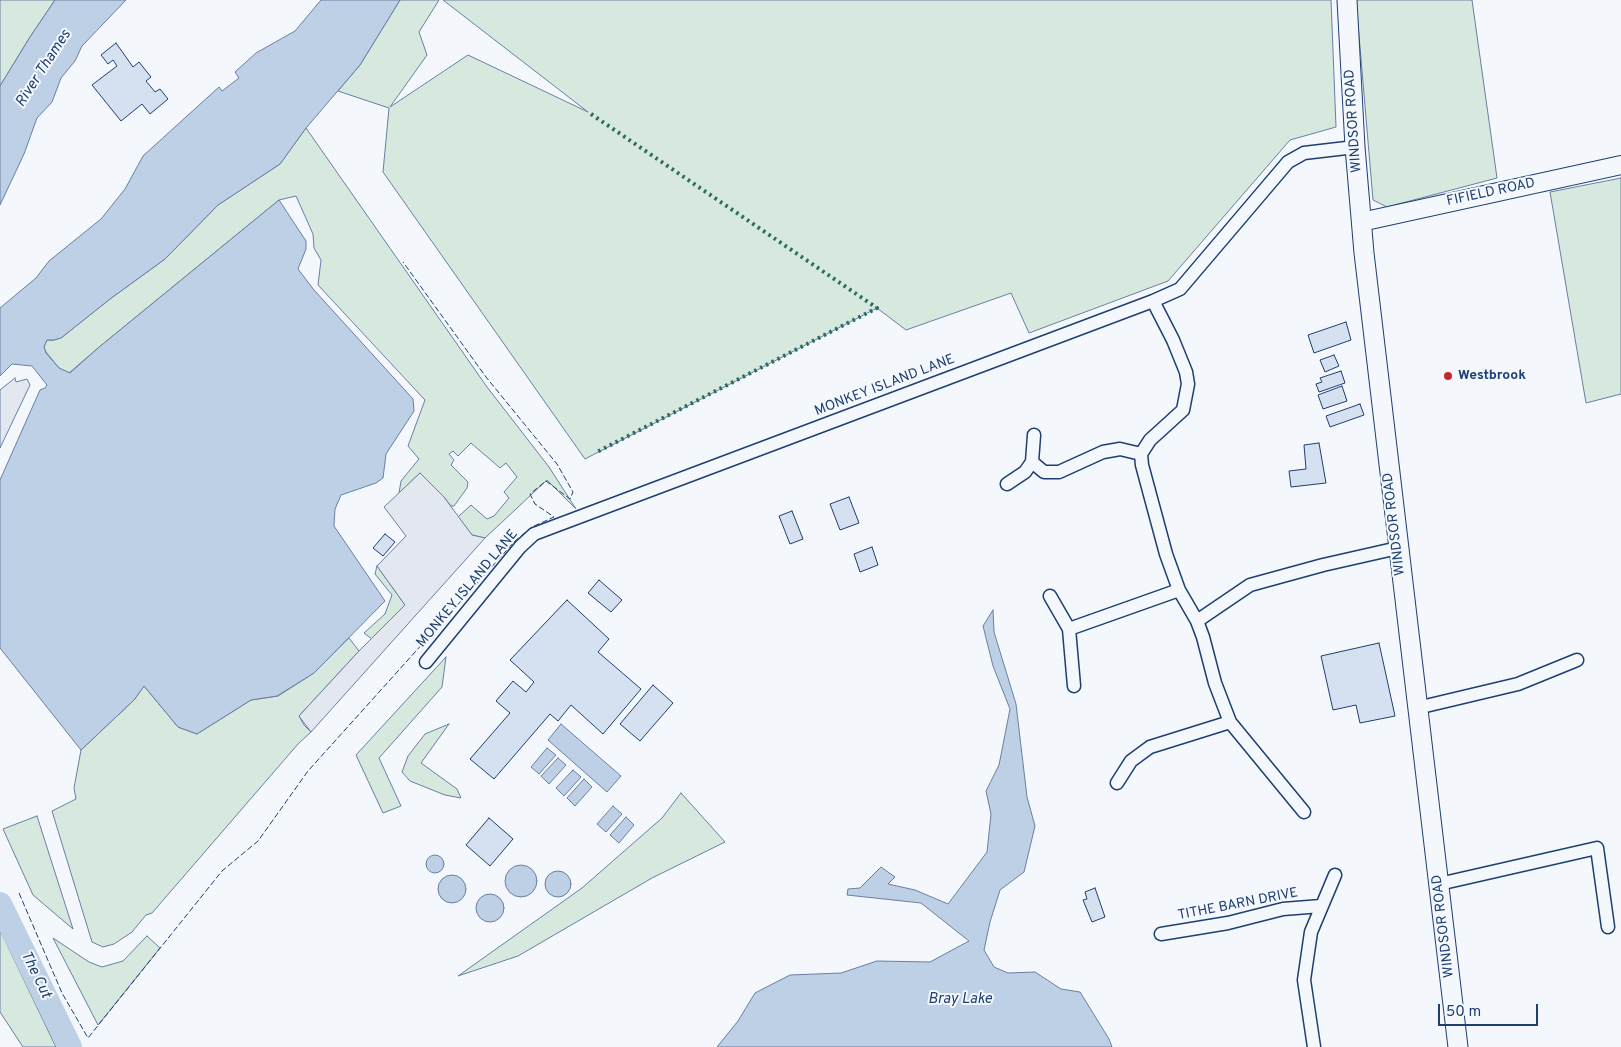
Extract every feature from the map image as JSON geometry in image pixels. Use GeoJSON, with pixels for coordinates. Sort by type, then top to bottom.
{"type":"FeatureCollection","features":[{"type":"Feature","properties":{"kind":"main road","name":"WINDSOR ROAD"},"geometry":{"type":"LineString","coordinates":[[1347,0],[1361,222],[1458,1047]]}},
{"type":"Feature","properties":{"kind":"street","name":"MONKEY ISLAND LANE"},"geometry":{"type":"LineString","coordinates":[[426,662],[520,547],[534,534],[1153,301],[1180,289],[1288,162],[1304,153],[1355,147]]}},
{"type":"Feature","properties":{"kind":"street","name":"FIFIELD ROAD"},"geometry":{"type":"LineString","coordinates":[[1361,222],[1621,165]]}},
{"type":"Feature","properties":{"kind":"street"},"geometry":{"type":"LineString","coordinates":[[1153,301],[1173,340],[1186,372],[1188,384],[1182,410],[1150,440],[1141,454],[1142,465],[1166,554],[1179,590],[1197,621],[1215,683],[1230,722],[1304,812]]}},
{"type":"Feature","properties":{"kind":"street"},"geometry":{"type":"LineString","coordinates":[[1007,484],[1025,472],[1032,462],[1034,435]]}},
{"type":"Feature","properties":{"kind":"street"},"geometry":{"type":"LineString","coordinates":[[1032,462],[1044,472],[1060,472],[1102,452],[1120,449],[1141,454]]}},
{"type":"Feature","properties":{"kind":"street"},"geometry":{"type":"LineString","coordinates":[[1197,621],[1250,585],[1323,565],[1398,548]]}},
{"type":"Feature","properties":{"kind":"street"},"geometry":{"type":"LineString","coordinates":[[1069,629],[1179,590]]}},
{"type":"Feature","properties":{"kind":"street"},"geometry":{"type":"LineString","coordinates":[[1050,596],[1069,629],[1074,686]]}},
{"type":"Feature","properties":{"kind":"street"},"geometry":{"type":"LineString","coordinates":[[1418,708],[1518,684],[1577,660]]}},
{"type":"Feature","properties":{"kind":"street"},"geometry":{"type":"LineString","coordinates":[[1117,783],[1131,762],[1150,747],[1230,722]]}},
{"type":"Feature","properties":{"kind":"street"},"geometry":{"type":"LineString","coordinates":[[1438,884],[1596,848],[1608,927]]}},
{"type":"Feature","properties":{"kind":"street"},"geometry":{"type":"LineString","coordinates":[[1314,1047],[1304,980],[1311,932],[1335,875]]}},
{"type":"Feature","properties":{"kind":"street","name":"TITHE BARN DRIVE"},"geometry":{"type":"LineString","coordinates":[[1161,934],[1228,923],[1284,909],[1321,906]]}},
{"type":"Feature","properties":{"kind":"shaded area"},"geometry":{"type":"Polygon","coordinates":[[[0,0],[55,0],[0,86],[0,0]]]}},
{"type":"Feature","properties":{"kind":"shaded area"},"geometry":{"type":"Polygon","coordinates":[[[400,0],[439,0],[419,32],[427,55],[390,107],[468,55],[588,112],[443,0],[1331,0],[1336,127],[1290,140],[1168,281],[1029,333],[1011,293],[906,330],[877,308],[585,459],[383,172],[389,108],[338,91],[360,65],[400,0]]]}},
{"type":"Feature","properties":{"kind":"shaded area"},"geometry":{"type":"Polygon","coordinates":[[[1356,0],[1472,0],[1497,178],[1387,207],[1373,200],[1356,0]]]}},
{"type":"Feature","properties":{"kind":"shaded area"},"geometry":{"type":"Polygon","coordinates":[[[306,128],[487,387],[549,467],[576,509],[547,480],[485,538],[472,535],[458,517],[471,505],[487,519],[494,516],[509,498],[504,492],[517,477],[506,463],[500,468],[471,443],[458,456],[453,451],[449,454],[454,460],[451,465],[468,482],[467,488],[454,506],[451,506],[420,473],[399,493],[401,481],[419,459],[408,446],[425,400],[318,285],[321,260],[314,248],[313,234],[296,196],[279,200],[69,373],[59,368],[46,352],[44,347],[47,340],[61,338],[165,259],[218,205],[280,164],[306,128]]]}},
{"type":"Feature","properties":{"kind":"shaded area"},"geometry":{"type":"Polygon","coordinates":[[[1621,178],[1621,394],[1586,403],[1550,192],[1621,178]]]}},
{"type":"Feature","properties":{"kind":"shaded area"},"geometry":{"type":"Polygon","coordinates":[[[15,378],[16,382],[27,379],[30,385],[0,448],[0,390],[15,378]]]}},
{"type":"Feature","properties":{"kind":"shaded area"},"geometry":{"type":"Polygon","coordinates":[[[420,473],[444,497],[472,535],[485,538],[311,732],[299,716],[405,605],[377,566],[406,536],[384,507],[420,473]]]}},
{"type":"Feature","properties":{"kind":"shaded area"},"geometry":{"type":"Polygon","coordinates":[[[377,566],[405,605],[372,639],[364,633],[385,614],[392,595],[375,574],[377,566]]]}},
{"type":"Feature","properties":{"kind":"shaded area"},"geometry":{"type":"Polygon","coordinates":[[[349,638],[359,651],[299,716],[311,732],[298,744],[152,913],[146,915],[132,932],[114,944],[103,947],[92,942],[52,811],[76,799],[74,788],[81,750],[134,700],[144,686],[178,727],[197,734],[251,700],[278,696],[314,673],[349,638]]]}},
{"type":"Feature","properties":{"kind":"shaded area"},"geometry":{"type":"Polygon","coordinates":[[[446,657],[442,687],[379,758],[401,806],[383,813],[356,755],[446,657]]]}},
{"type":"Feature","properties":{"kind":"shaded area"},"geometry":{"type":"Polygon","coordinates":[[[449,724],[421,763],[457,789],[461,798],[445,795],[410,781],[402,772],[408,756],[425,734],[449,724]]]}},
{"type":"Feature","properties":{"kind":"shaded area"},"geometry":{"type":"Polygon","coordinates":[[[681,793],[725,842],[652,878],[518,956],[458,976],[582,888],[662,818],[681,793]]]}},
{"type":"Feature","properties":{"kind":"shaded area"},"geometry":{"type":"Polygon","coordinates":[[[37,816],[73,929],[33,895],[3,829],[37,816]]]}},
{"type":"Feature","properties":{"kind":"shaded area"},"geometry":{"type":"Polygon","coordinates":[[[0,930],[56,1047],[23,1047],[0,1012],[0,930]]]}},
{"type":"Feature","properties":{"kind":"shaded area"},"geometry":{"type":"Polygon","coordinates":[[[147,936],[160,948],[98,1025],[53,938],[89,962],[102,967],[123,961],[147,936]]]}},
{"type":"Feature","properties":{"kind":"water","name":"River Thames"},"geometry":{"type":"Polygon","coordinates":[[[55,0],[126,0],[82,46],[75,61],[61,78],[52,102],[37,118],[24,154],[0,205],[0,86],[55,0]]]}},
{"type":"Feature","properties":{"kind":"water"},"geometry":{"type":"Polygon","coordinates":[[[321,0],[400,0],[360,65],[306,128],[280,164],[218,205],[165,259],[61,338],[47,340],[44,347],[46,353],[59,368],[70,373],[279,200],[306,241],[306,249],[298,269],[314,290],[413,399],[414,411],[386,454],[383,478],[376,483],[341,495],[335,509],[334,526],[385,601],[314,673],[277,696],[251,700],[197,734],[178,727],[144,686],[134,700],[81,750],[0,648],[0,480],[40,390],[47,385],[32,366],[12,364],[0,376],[0,308],[36,278],[49,261],[101,219],[125,189],[143,156],[219,87],[222,91],[239,78],[235,72],[256,53],[295,31],[321,0]]]}},
{"type":"Feature","properties":{"kind":"water","name":"Bray Lake"},"geometry":{"type":"Polygon","coordinates":[[[993,610],[994,632],[1016,704],[1027,797],[1035,826],[1024,872],[1000,890],[984,950],[994,967],[1008,973],[1035,972],[1061,989],[1080,992],[1112,1047],[717,1047],[738,1021],[755,993],[790,975],[841,973],[877,961],[930,962],[969,941],[921,903],[847,895],[848,889],[860,888],[881,867],[895,877],[888,884],[915,890],[948,904],[987,852],[991,814],[986,791],[999,765],[1010,709],[993,666],[983,626],[993,610]]]}},
{"type":"Feature","properties":{"kind":"water"},"geometry":{"type":"Polygon","coordinates":[[[561,724],[621,776],[607,792],[548,740],[561,724]]]}},
{"type":"Feature","properties":{"kind":"water"},"geometry":{"type":"Polygon","coordinates":[[[547,748],[556,755],[539,774],[531,767],[547,748]]]}},
{"type":"Feature","properties":{"kind":"water"},"geometry":{"type":"Polygon","coordinates":[[[558,758],[566,765],[549,784],[541,776],[558,758]]]}},
{"type":"Feature","properties":{"kind":"water"},"geometry":{"type":"Polygon","coordinates":[[[573,770],[581,777],[564,796],[556,788],[573,770]]]}},
{"type":"Feature","properties":{"kind":"water"},"geometry":{"type":"Polygon","coordinates":[[[584,779],[592,787],[575,806],[567,798],[584,779]]]}},
{"type":"Feature","properties":{"kind":"water"},"geometry":{"type":"Polygon","coordinates":[[[613,806],[622,814],[606,832],[597,824],[613,806]]]}},
{"type":"Feature","properties":{"kind":"water"},"geometry":{"type":"Polygon","coordinates":[[[626,817],[634,825],[619,843],[610,835],[626,817]]]}},
{"type":"Feature","properties":{"kind":"water"},"geometry":{"type":"Polygon","coordinates":[[[435,855],[441,858],[444,864],[441,870],[435,873],[429,870],[426,864],[429,858],[435,855]]]}},
{"type":"Feature","properties":{"kind":"water"},"geometry":{"type":"Polygon","coordinates":[[[521,865],[527,866],[532,870],[536,875],[536,887],[532,892],[527,896],[521,897],[515,896],[510,892],[506,887],[505,881],[506,875],[510,870],[515,866],[521,865]]]}},
{"type":"Feature","properties":{"kind":"water"},"geometry":{"type":"Polygon","coordinates":[[[558,871],[567,875],[571,884],[567,893],[558,897],[549,893],[545,884],[549,875],[558,871]]]}},
{"type":"Feature","properties":{"kind":"water"},"geometry":{"type":"Polygon","coordinates":[[[452,875],[462,879],[466,889],[462,899],[452,903],[442,899],[438,889],[442,879],[452,875]]]}},
{"type":"Feature","properties":{"kind":"water"},"geometry":{"type":"Polygon","coordinates":[[[490,894],[500,898],[504,908],[500,918],[490,922],[480,918],[476,908],[480,898],[490,894]]]}},
{"type":"Feature","properties":{"kind":"building"},"geometry":{"type":"Polygon","coordinates":[[[116,43],[133,67],[139,62],[151,77],[146,81],[155,92],[160,89],[168,99],[150,114],[142,104],[121,121],[92,85],[117,66],[113,60],[108,64],[101,55],[116,43]]]}},
{"type":"Feature","properties":{"kind":"building"},"geometry":{"type":"Polygon","coordinates":[[[1346,322],[1351,340],[1314,353],[1308,335],[1346,322]]]}},
{"type":"Feature","properties":{"kind":"building"},"geometry":{"type":"Polygon","coordinates":[[[1334,355],[1339,366],[1325,372],[1320,360],[1334,355]]]}},
{"type":"Feature","properties":{"kind":"building"},"geometry":{"type":"Polygon","coordinates":[[[1341,371],[1345,383],[1319,392],[1316,384],[1322,382],[1320,378],[1341,371]]]}},
{"type":"Feature","properties":{"kind":"building"},"geometry":{"type":"Polygon","coordinates":[[[1342,386],[1347,401],[1323,409],[1318,395],[1342,386]]]}},
{"type":"Feature","properties":{"kind":"building"},"geometry":{"type":"Polygon","coordinates":[[[1360,404],[1364,415],[1330,427],[1326,416],[1360,404]]]}},
{"type":"Feature","properties":{"kind":"building"},"geometry":{"type":"Polygon","coordinates":[[[1319,443],[1326,483],[1291,487],[1289,471],[1306,469],[1304,445],[1319,443]]]}},
{"type":"Feature","properties":{"kind":"building"},"geometry":{"type":"Polygon","coordinates":[[[849,497],[859,523],[840,530],[830,504],[849,497]]]}},
{"type":"Feature","properties":{"kind":"building"},"geometry":{"type":"Polygon","coordinates":[[[792,511],[803,539],[790,544],[779,516],[792,511]]]}},
{"type":"Feature","properties":{"kind":"building"},"geometry":{"type":"Polygon","coordinates":[[[385,534],[395,542],[383,556],[373,548],[385,534]]]}},
{"type":"Feature","properties":{"kind":"building"},"geometry":{"type":"Polygon","coordinates":[[[872,547],[878,565],[860,572],[854,554],[872,547]]]}},
{"type":"Feature","properties":{"kind":"building"},"geometry":{"type":"Polygon","coordinates":[[[599,580],[622,600],[611,612],[588,593],[599,580]]]}},
{"type":"Feature","properties":{"kind":"building"},"geometry":{"type":"Polygon","coordinates":[[[567,600],[609,639],[598,652],[641,689],[603,734],[571,705],[558,721],[550,714],[494,779],[470,759],[510,713],[496,701],[513,681],[526,692],[534,682],[510,660],[567,600]]]}},
{"type":"Feature","properties":{"kind":"building"},"geometry":{"type":"Polygon","coordinates":[[[1379,643],[1395,716],[1360,723],[1356,705],[1333,710],[1321,656],[1379,643]]]}},
{"type":"Feature","properties":{"kind":"building"},"geometry":{"type":"Polygon","coordinates":[[[653,685],[673,703],[640,741],[620,724],[653,685]]]}},
{"type":"Feature","properties":{"kind":"building"},"geometry":{"type":"Polygon","coordinates":[[[489,818],[513,839],[490,866],[466,845],[489,818]]]}},
{"type":"Feature","properties":{"kind":"building"},"geometry":{"type":"Polygon","coordinates":[[[1095,888],[1105,917],[1092,922],[1083,900],[1087,899],[1085,892],[1095,888]]]}},
{"type":"Feature","properties":{"kind":"waterway","name":"The Cut"},"geometry":{"type":"LineString","coordinates":[[0,904],[70,1047]]}},
{"type":"Feature","properties":{"kind":"hedge"},"geometry":{"type":"LineString","coordinates":[[591,114],[877,308],[595,453]]}},
{"type":"Feature","properties":{"kind":"fence"},"geometry":{"type":"LineString","coordinates":[[19,893],[62,993],[88,1038],[222,871],[258,841],[308,771],[515,541],[532,527],[554,517],[535,504],[530,494],[546,481],[570,499],[573,492],[557,464],[486,377],[403,262]]}},
{"type":"Feature","properties":{"kind":"place","name":"Westbrook"},"geometry":{"type":"Point","coordinates":[1448,376]}}]}
